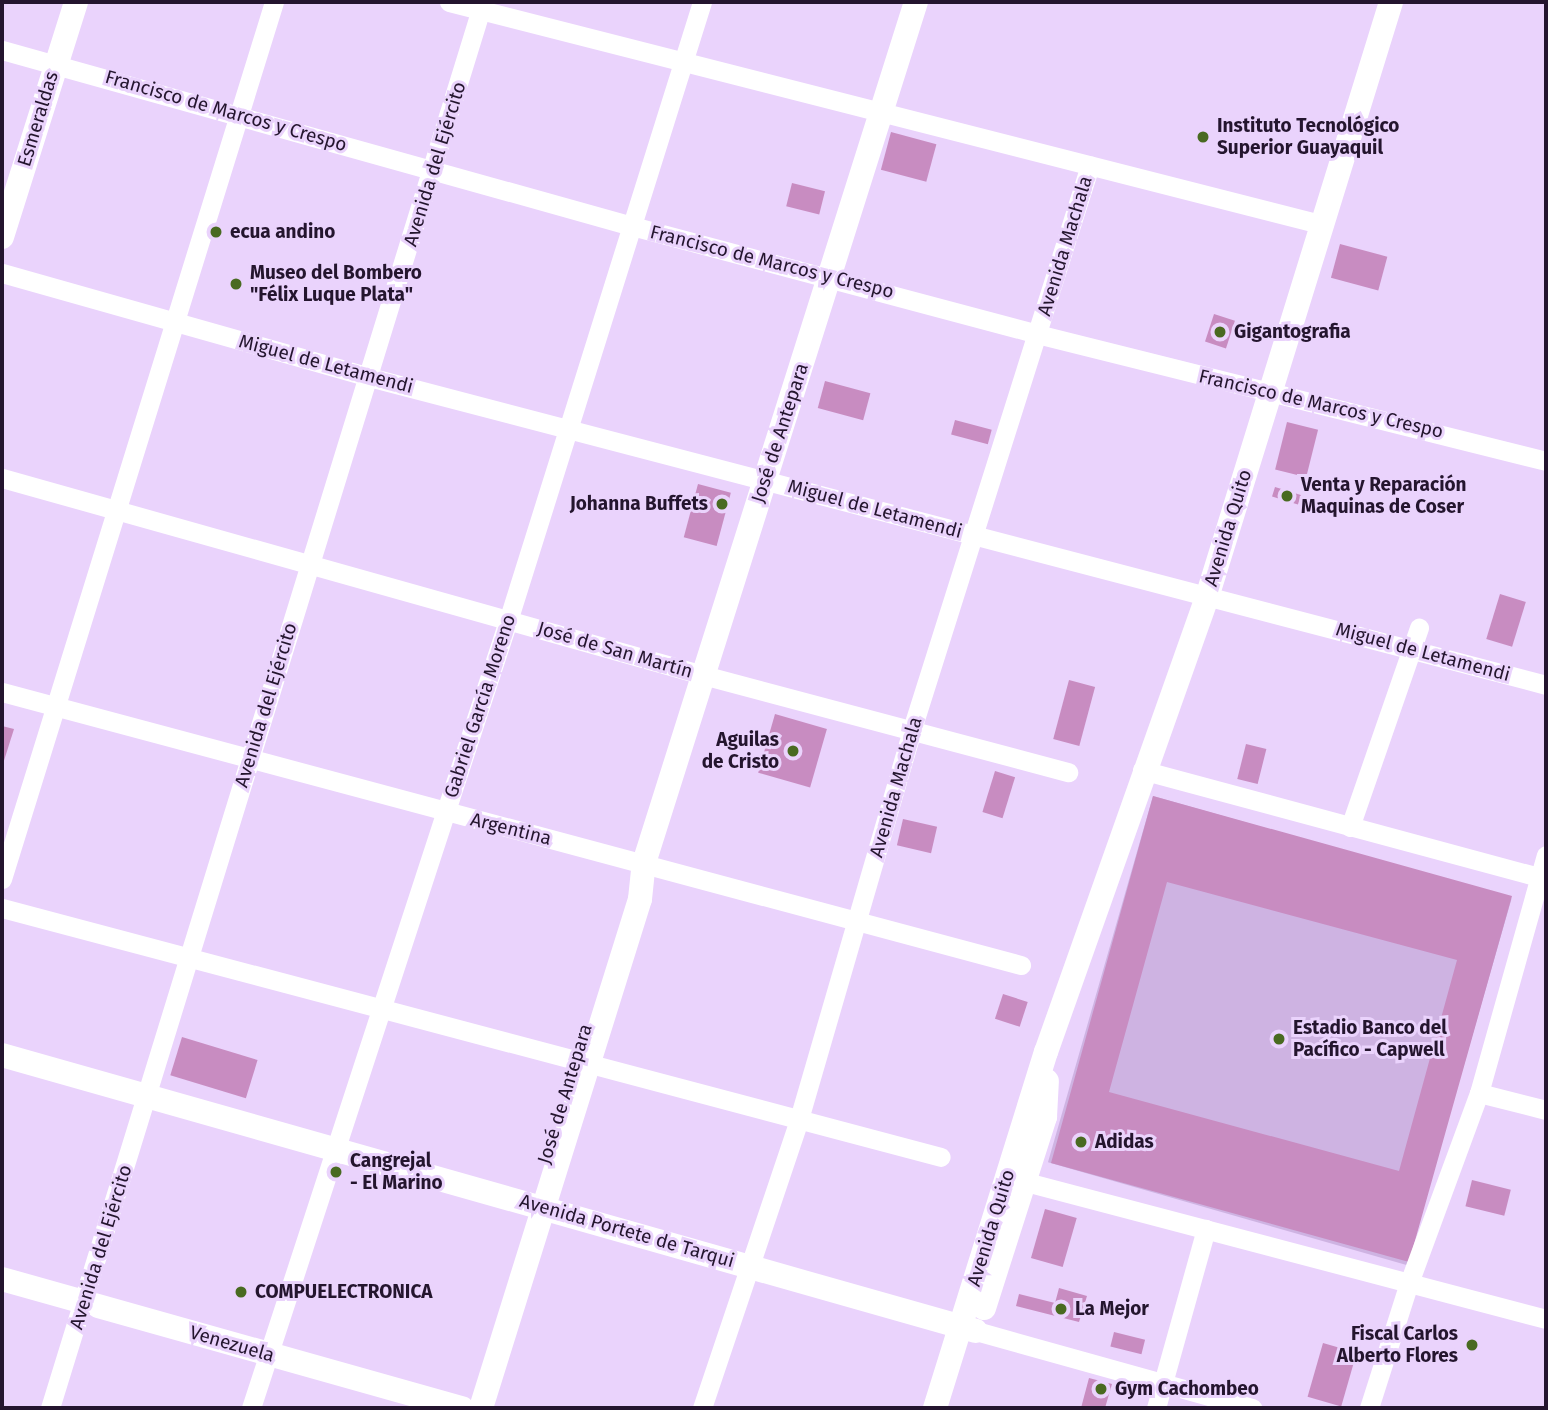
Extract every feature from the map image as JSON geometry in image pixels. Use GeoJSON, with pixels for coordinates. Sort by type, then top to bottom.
{"type":"FeatureCollection","features":[{"type":"Feature","properties":{"kind":"main road","name":"Esmeraldas"},"geometry":{"type":"LineString","coordinates":[[2,237],[48,60],[59,2]]}},
{"type":"Feature","properties":{"kind":"main road","name":"Esmeraldas"},"geometry":{"type":"LineString","coordinates":[[2,182],[48,60],[76,2]]}},
{"type":"Feature","properties":{"kind":"main road","name":"José de Antepara"},"geometry":{"type":"LineString","coordinates":[[464,1408],[627,895],[644,863],[916,2]]}},
{"type":"Feature","properties":{"kind":"main road","name":"Avenida Quito"},"geometry":{"type":"LineString","coordinates":[[935,1408],[1047,1050],[1142,771],[1208,594],[1320,224],[1391,2]]}},
{"type":"Feature","properties":{"kind":"main road","name":"José de Antepara"},"geometry":{"type":"LineString","coordinates":[[481,1408],[640,899],[644,863]]}},
{"type":"Feature","properties":{"kind":"main road","name":"Avenida Quito"},"geometry":{"type":"LineString","coordinates":[[952,1408],[1045,1117],[1047,1050]]}},
{"type":"Feature","properties":{"kind":"main road","name":"Avenida Portete de Tarqui"},"geometry":{"type":"LineString","coordinates":[[2,1055],[976,1331]]}},
{"type":"Feature","properties":{"kind":"main road","name":"Venezuela"},"geometry":{"type":"LineString","coordinates":[[2,1279],[464,1408]]}},
{"type":"Feature","properties":{"kind":"street"},"geometry":{"type":"LineString","coordinates":[[2,880],[178,323],[274,2]]}},
{"type":"Feature","properties":{"kind":"street"},"geometry":{"type":"LineString","coordinates":[[449,2],[481,6],[684,65],[881,112],[1320,224]]}},
{"type":"Feature","properties":{"kind":"street","name":"Gabriel García Moreno"},"geometry":{"type":"LineString","coordinates":[[251,1408],[379,1007],[508,621],[702,2]]}},
{"type":"Feature","properties":{"kind":"street","name":"Avenida del Ejército"},"geometry":{"type":"LineString","coordinates":[[51,1408],[192,958],[248,758],[433,172],[481,6]]}},
{"type":"Feature","properties":{"kind":"street","name":"Francisco de Marcos y Crespo"},"geometry":{"type":"LineString","coordinates":[[2,50],[48,60],[433,172],[830,276],[1037,334],[1546,461]]}},
{"type":"Feature","properties":{"kind":"street","name":"Avenida Machala"},"geometry":{"type":"LineString","coordinates":[[702,1408],[799,1119],[912,729],[1090,165]]}},
{"type":"Feature","properties":{"kind":"street","name":"Miguel de Letamendi"},"geometry":{"type":"LineString","coordinates":[[2,272],[369,377],[975,536],[1208,594],[1546,685]]}},
{"type":"Feature","properties":{"kind":"street","name":"José de San Martín"},"geometry":{"type":"LineString","coordinates":[[2,478],[703,675],[1068,772]]}},
{"type":"Feature","properties":{"kind":"street"},"geometry":{"type":"LineString","coordinates":[[1350,827],[1419,628]]}},
{"type":"Feature","properties":{"kind":"street","name":"Argentina"},"geometry":{"type":"LineString","coordinates":[[2,692],[1021,965]]}},
{"type":"Feature","properties":{"kind":"street"},"geometry":{"type":"LineString","coordinates":[[1142,771],[1543,878]]}},
{"type":"Feature","properties":{"kind":"street"},"geometry":{"type":"LineString","coordinates":[[1369,1408],[1409,1283],[1479,1093],[1543,878],[1546,855]]}},
{"type":"Feature","properties":{"kind":"street"},"geometry":{"type":"LineString","coordinates":[[2,908],[941,1157]]}},
{"type":"Feature","properties":{"kind":"street"},"geometry":{"type":"LineString","coordinates":[[1479,1093],[1546,1110]]}},
{"type":"Feature","properties":{"kind":"street"},"geometry":{"type":"LineString","coordinates":[[1026,1182],[1546,1319]]}},
{"type":"Feature","properties":{"kind":"street"},"geometry":{"type":"LineString","coordinates":[[1156,1408],[1206,1229]]}},
{"type":"Feature","properties":{"kind":"street","name":"Avenida Portete de Tarqui"},"geometry":{"type":"LineString","coordinates":[[976,1331],[1252,1408]]}},
{"type":"Feature","properties":{"kind":"shaded area","name":"Estadio Banco del Pacífico - Capwell"},"geometry":{"type":"Polygon","coordinates":[[[1153,796],[1512,899],[1407,1265],[1048,1162],[1153,796]]]}},
{"type":"Feature","properties":{"kind":"building"},"geometry":{"type":"Polygon","coordinates":[[[891,132],[936,144],[926,182],[881,170],[891,132]]]}},
{"type":"Feature","properties":{"kind":"building"},"geometry":{"type":"Polygon","coordinates":[[[792,183],[825,191],[819,215],[786,206],[792,183]]]}},
{"type":"Feature","properties":{"kind":"building"},"geometry":{"type":"Polygon","coordinates":[[[1340,244],[1387,257],[1378,290],[1331,278],[1340,244]]]}},
{"type":"Feature","properties":{"kind":"building","name":"Gigantografia"},"geometry":{"type":"Polygon","coordinates":[[[1214,314],[1235,321],[1226,348],[1205,342],[1214,314]]]}},
{"type":"Feature","properties":{"kind":"building"},"geometry":{"type":"Polygon","coordinates":[[[825,381],[870,393],[863,420],[818,408],[825,381]]]}},
{"type":"Feature","properties":{"kind":"building"},"geometry":{"type":"Polygon","coordinates":[[[955,420],[992,430],[988,444],[951,434],[955,420]]]}},
{"type":"Feature","properties":{"kind":"building"},"geometry":{"type":"Polygon","coordinates":[[[1287,422],[1318,430],[1306,477],[1275,470],[1287,422]]]}},
{"type":"Feature","properties":{"kind":"building"},"geometry":{"type":"Polygon","coordinates":[[[698,484],[731,493],[717,546],[684,537],[698,484]]]}},
{"type":"Feature","properties":{"kind":"building","name":"Venta y Reparación Maquinas de Coser"},"geometry":{"type":"Polygon","coordinates":[[[1275,487],[1301,495],[1298,504],[1272,497],[1275,487]]]}},
{"type":"Feature","properties":{"kind":"building"},"geometry":{"type":"Polygon","coordinates":[[[1500,594],[1526,602],[1512,647],[1486,639],[1500,594]]]}},
{"type":"Feature","properties":{"kind":"building"},"geometry":{"type":"Polygon","coordinates":[[[1069,680],[1095,687],[1079,746],[1053,739],[1069,680]]]}},
{"type":"Feature","properties":{"kind":"building","name":"Aguilas de Cristo"},"geometry":{"type":"Polygon","coordinates":[[[775,714],[827,729],[810,788],[758,773],[775,714]]]}},
{"type":"Feature","properties":{"kind":"building"},"geometry":{"type":"Polygon","coordinates":[[[2,726],[14,729],[2,767],[2,726]]]}},
{"type":"Feature","properties":{"kind":"building"},"geometry":{"type":"Polygon","coordinates":[[[1246,744],[1266,749],[1258,784],[1237,779],[1246,744]]]}},
{"type":"Feature","properties":{"kind":"building"},"geometry":{"type":"Polygon","coordinates":[[[995,771],[1015,777],[1003,818],[982,812],[995,771]]]}},
{"type":"Feature","properties":{"kind":"building"},"geometry":{"type":"Polygon","coordinates":[[[1153,796],[1512,896],[1409,1262],[1051,1163],[1153,796]],[[1167,882],[1109,1092],[1399,1171],[1457,960],[1167,882]]]}},
{"type":"Feature","properties":{"kind":"building"},"geometry":{"type":"Polygon","coordinates":[[[903,819],[937,827],[931,853],[897,845],[903,819]]]}},
{"type":"Feature","properties":{"kind":"building"},"geometry":{"type":"Polygon","coordinates":[[[1003,994],[1028,1002],[1020,1027],[995,1019],[1003,994]]]}},
{"type":"Feature","properties":{"kind":"building"},"geometry":{"type":"Polygon","coordinates":[[[182,1037],[258,1060],[246,1098],[170,1075],[182,1037]]]}},
{"type":"Feature","properties":{"kind":"building"},"geometry":{"type":"Polygon","coordinates":[[[1472,1180],[1511,1190],[1504,1216],[1465,1206],[1472,1180]]]}},
{"type":"Feature","properties":{"kind":"building"},"geometry":{"type":"Polygon","coordinates":[[[1045,1209],[1077,1218],[1063,1267],[1031,1258],[1045,1209]]]}},
{"type":"Feature","properties":{"kind":"building"},"geometry":{"type":"Polygon","coordinates":[[[1059,1288],[1087,1296],[1079,1322],[1016,1306],[1019,1294],[1055,1303],[1059,1288]]]}},
{"type":"Feature","properties":{"kind":"building"},"geometry":{"type":"Polygon","coordinates":[[[1114,1332],[1145,1340],[1141,1354],[1110,1347],[1114,1332]]]}},
{"type":"Feature","properties":{"kind":"building"},"geometry":{"type":"Polygon","coordinates":[[[1323,1343],[1357,1353],[1341,1406],[1308,1397],[1323,1343]]]}},
{"type":"Feature","properties":{"kind":"building"},"geometry":{"type":"Polygon","coordinates":[[[1089,1378],[1112,1384],[1105,1408],[1081,1408],[1089,1378]]]}},
{"type":"Feature","properties":{"kind":"place","name":"Instituto Tecnológico Superior Guayaquil"},"geometry":{"type":"Point","coordinates":[1203,137]}},
{"type":"Feature","properties":{"kind":"place","name":"ecua andino"},"geometry":{"type":"Point","coordinates":[216,232]}},
{"type":"Feature","properties":{"kind":"place","name":"Museo del Bombero \"Félix Luque Plata\""},"geometry":{"type":"Point","coordinates":[236,284]}},
{"type":"Feature","properties":{"kind":"place","name":"Gigantografia"},"geometry":{"type":"Point","coordinates":[1220,332]}},
{"type":"Feature","properties":{"kind":"place","name":"Venta y Reparación Maquinas de Coser"},"geometry":{"type":"Point","coordinates":[1287,496]}},
{"type":"Feature","properties":{"kind":"place","name":"Johanna Buffets"},"geometry":{"type":"Point","coordinates":[722,504]}},
{"type":"Feature","properties":{"kind":"place","name":"Aguilas de Cristo"},"geometry":{"type":"Point","coordinates":[793,751]}},
{"type":"Feature","properties":{"kind":"place","name":"Estadio Banco del Pacífico - Capwell"},"geometry":{"type":"Point","coordinates":[1279,1039]}},
{"type":"Feature","properties":{"kind":"place","name":"Adidas"},"geometry":{"type":"Point","coordinates":[1081,1142]}},
{"type":"Feature","properties":{"kind":"place","name":"Cangrejal - El Marino"},"geometry":{"type":"Point","coordinates":[336,1172]}},
{"type":"Feature","properties":{"kind":"place","name":"COMPUELECTRONICA"},"geometry":{"type":"Point","coordinates":[241,1292]}},
{"type":"Feature","properties":{"kind":"place","name":"La Mejor"},"geometry":{"type":"Point","coordinates":[1061,1309]}},
{"type":"Feature","properties":{"kind":"place","name":"Fiscal Carlos Alberto Flores"},"geometry":{"type":"Point","coordinates":[1472,1345]}},
{"type":"Feature","properties":{"kind":"place","name":"Gym Cachombeo"},"geometry":{"type":"Point","coordinates":[1101,1389]}}]}
